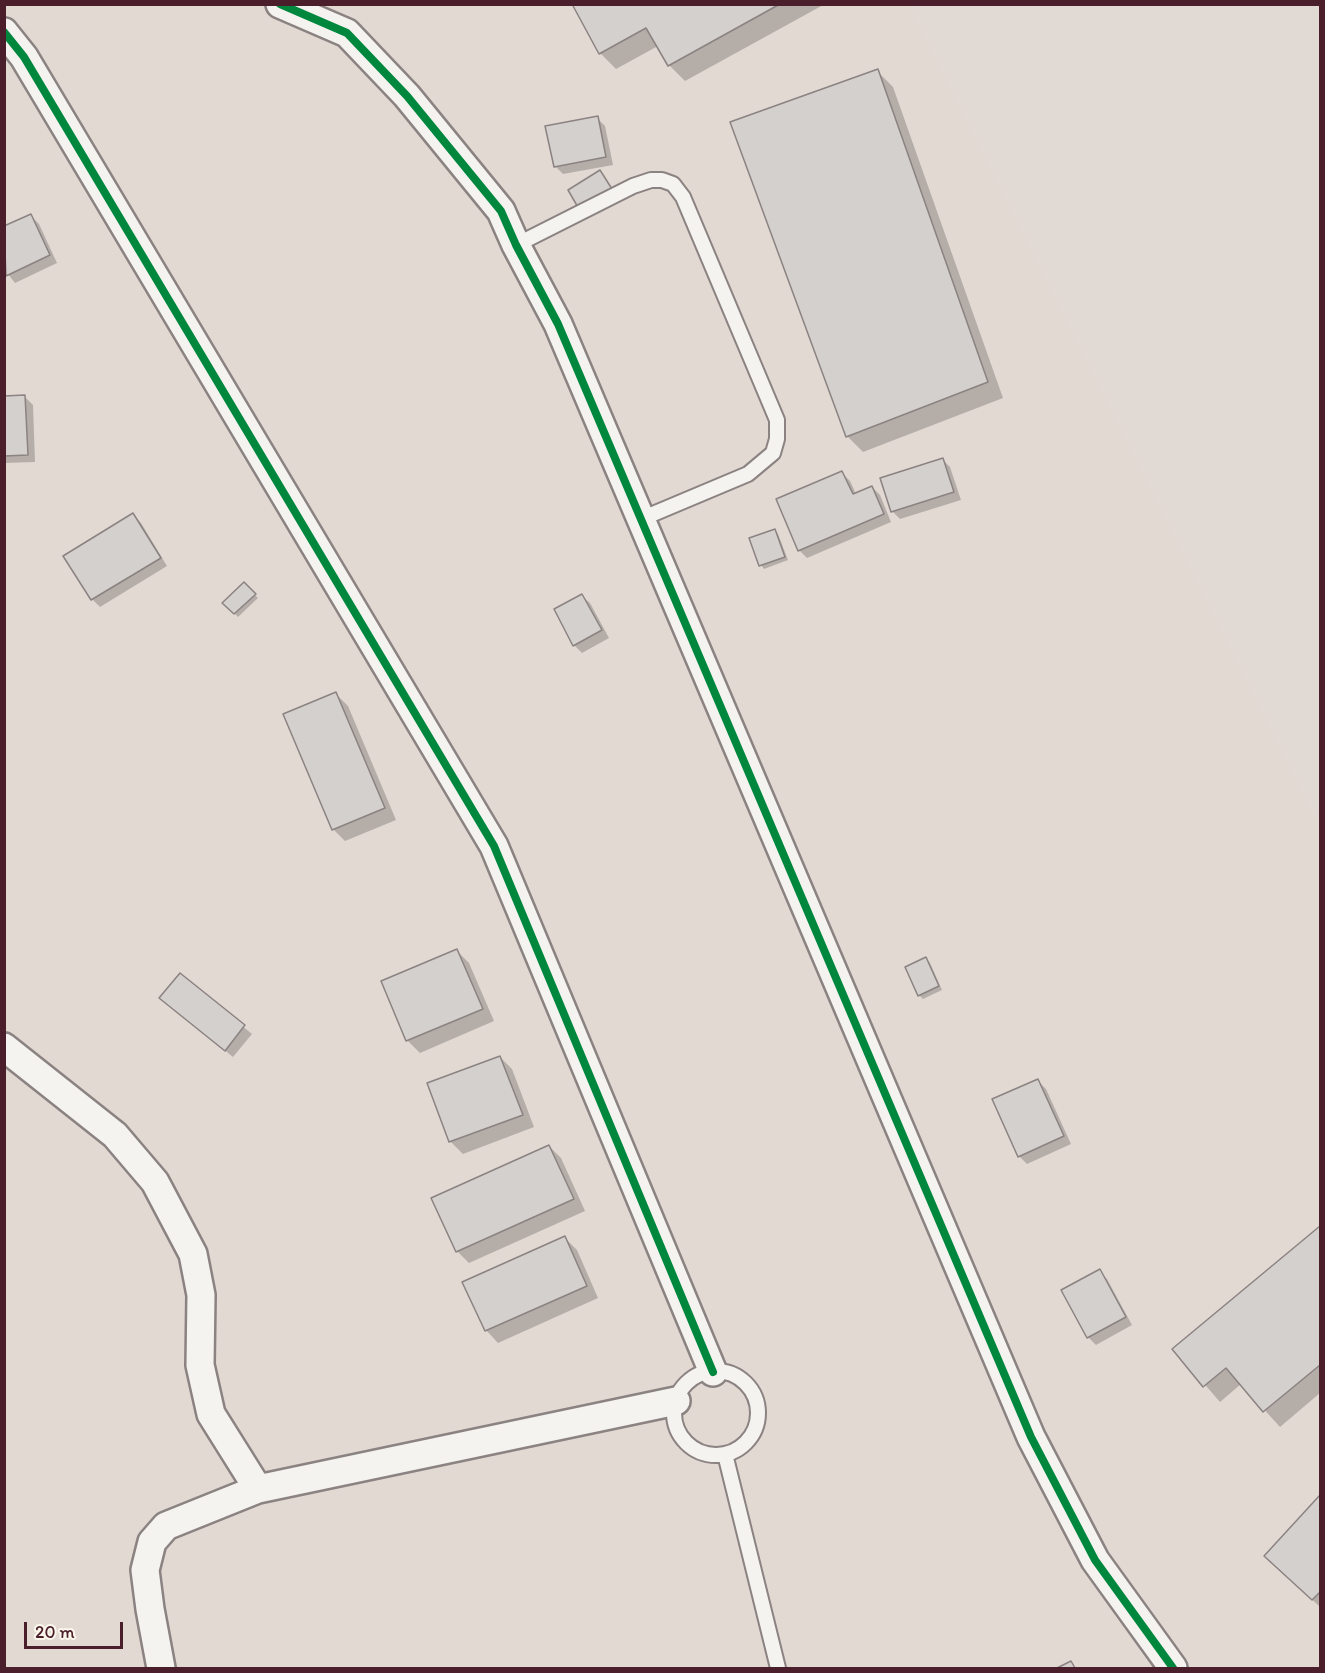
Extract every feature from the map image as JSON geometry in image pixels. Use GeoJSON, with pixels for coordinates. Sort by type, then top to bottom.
{"type":"FeatureCollection","features":[{"type":"Feature","properties":{"kind":"street"},"geometry":{"type":"LineString","coordinates":[[280,4],[347,33],[407,96],[501,212],[558,324],[1031,1437],[1095,1560],[1173,1668]]}},
{"type":"Feature","properties":{"kind":"street"},"geometry":{"type":"LineString","coordinates":[[4,32],[24,57],[494,846],[713,1372]]}},
{"type":"Feature","properties":{"kind":"street"},"geometry":{"type":"LineString","coordinates":[[4,1047],[115,1135],[155,1182],[193,1254],[201,1295],[200,1365],[211,1414],[258,1489]]}},
{"type":"Feature","properties":{"kind":"street"},"geometry":{"type":"LineString","coordinates":[[161,1668],[145,1570],[152,1542],[166,1526],[258,1489],[676,1401]]}},
{"type":"Feature","properties":{"kind":"lane"},"geometry":{"type":"LineString","coordinates":[[516,245],[633,186],[651,180],[662,180],[673,184],[683,197],[777,420],[777,439],[773,453],[748,474],[641,519]]}},
{"type":"Feature","properties":{"kind":"lane"},"geometry":{"type":"LineString","coordinates":[[713,1372],[735,1376],[747,1385],[755,1397],[758,1412],[756,1426],[749,1439],[739,1449],[725,1454],[710,1455],[696,1450],[685,1442],[677,1429],[674,1415],[676,1401],[682,1388],[693,1378],[713,1372]]}},
{"type":"Feature","properties":{"kind":"lane"},"geometry":{"type":"LineString","coordinates":[[725,1454],[778,1668]]}},
{"type":"Feature","properties":{"kind":"shaded area"},"geometry":{"type":"Polygon","coordinates":[[[5,5],[911,5],[1320,823],[1320,1668],[5,1668],[5,5]]]}},
{"type":"Feature","properties":{"kind":"shaded area"},"geometry":{"type":"Polygon","coordinates":[[[911,5],[1320,5],[1320,823],[911,5]]]}},
{"type":"Feature","properties":{"kind":"building"},"geometry":{"type":"Polygon","coordinates":[[[572,4],[780,4],[668,66],[646,28],[599,54],[572,4]]]}},
{"type":"Feature","properties":{"kind":"building"},"geometry":{"type":"Polygon","coordinates":[[[878,69],[988,382],[846,437],[730,122],[878,69]]]}},
{"type":"Feature","properties":{"kind":"building"},"geometry":{"type":"Polygon","coordinates":[[[598,116],[606,157],[554,167],[545,126],[598,116]]]}},
{"type":"Feature","properties":{"kind":"building"},"geometry":{"type":"Polygon","coordinates":[[[600,170],[612,189],[579,209],[568,190],[600,170]]]}},
{"type":"Feature","properties":{"kind":"building"},"geometry":{"type":"Polygon","coordinates":[[[31,214],[50,255],[6,276],[4,226],[31,214]]]}},
{"type":"Feature","properties":{"kind":"building"},"geometry":{"type":"Polygon","coordinates":[[[25,395],[28,455],[4,456],[4,396],[25,395]]]}},
{"type":"Feature","properties":{"kind":"building"},"geometry":{"type":"Polygon","coordinates":[[[943,458],[954,492],[891,512],[880,478],[943,458]]]}},
{"type":"Feature","properties":{"kind":"building"},"geometry":{"type":"Polygon","coordinates":[[[842,471],[853,494],[872,486],[884,514],[798,551],[776,499],[842,471]]]}},
{"type":"Feature","properties":{"kind":"building"},"geometry":{"type":"Polygon","coordinates":[[[133,513],[161,558],[91,600],[63,556],[133,513]]]}},
{"type":"Feature","properties":{"kind":"building"},"geometry":{"type":"Polygon","coordinates":[[[775,529],[785,557],[759,566],[749,538],[775,529]]]}},
{"type":"Feature","properties":{"kind":"building"},"geometry":{"type":"Polygon","coordinates":[[[244,582],[256,594],[234,614],[222,603],[244,582]]]}},
{"type":"Feature","properties":{"kind":"building"},"geometry":{"type":"Polygon","coordinates":[[[582,594],[602,630],[573,646],[554,609],[582,594]]]}},
{"type":"Feature","properties":{"kind":"building"},"geometry":{"type":"Polygon","coordinates":[[[336,692],[385,808],[332,830],[283,714],[336,692]]]}},
{"type":"Feature","properties":{"kind":"building"},"geometry":{"type":"Polygon","coordinates":[[[457,949],[483,1009],[406,1041],[381,981],[457,949]]]}},
{"type":"Feature","properties":{"kind":"building"},"geometry":{"type":"Polygon","coordinates":[[[926,957],[939,986],[918,996],[905,967],[926,957]]]}},
{"type":"Feature","properties":{"kind":"building"},"geometry":{"type":"Polygon","coordinates":[[[180,973],[245,1025],[225,1051],[159,998],[180,973]]]}},
{"type":"Feature","properties":{"kind":"building"},"geometry":{"type":"Polygon","coordinates":[[[500,1056],[523,1115],[449,1142],[427,1083],[500,1056]]]}},
{"type":"Feature","properties":{"kind":"building"},"geometry":{"type":"Polygon","coordinates":[[[1038,1079],[1064,1136],[1018,1157],[992,1099],[1038,1079]]]}},
{"type":"Feature","properties":{"kind":"building"},"geometry":{"type":"Polygon","coordinates":[[[549,1145],[574,1199],[456,1252],[431,1198],[549,1145]]]}},
{"type":"Feature","properties":{"kind":"building"},"geometry":{"type":"Polygon","coordinates":[[[1320,1226],[1320,1365],[1263,1412],[1226,1368],[1203,1387],[1172,1349],[1320,1226]]]}},
{"type":"Feature","properties":{"kind":"building"},"geometry":{"type":"Polygon","coordinates":[[[565,1236],[587,1286],[485,1331],[462,1282],[565,1236]]]}},
{"type":"Feature","properties":{"kind":"building"},"geometry":{"type":"Polygon","coordinates":[[[1100,1269],[1126,1317],[1087,1338],[1061,1290],[1100,1269]]]}},
{"type":"Feature","properties":{"kind":"building"},"geometry":{"type":"Polygon","coordinates":[[[1320,1495],[1320,1592],[1312,1600],[1264,1556],[1320,1495]]]}},
{"type":"Feature","properties":{"kind":"building"},"geometry":{"type":"Polygon","coordinates":[[[1071,1661],[1075,1668],[1057,1668],[1071,1661]]]}},
{"type":"Feature","properties":{"kind":"cycle path"},"geometry":{"type":"LineString","coordinates":[[280,4],[347,33],[407,96],[501,211],[516,245],[558,324],[1031,1437],[1095,1560],[1173,1668]]}},
{"type":"Feature","properties":{"kind":"cycle path"},"geometry":{"type":"LineString","coordinates":[[4,32],[24,57],[494,846],[713,1372]]}}]}
